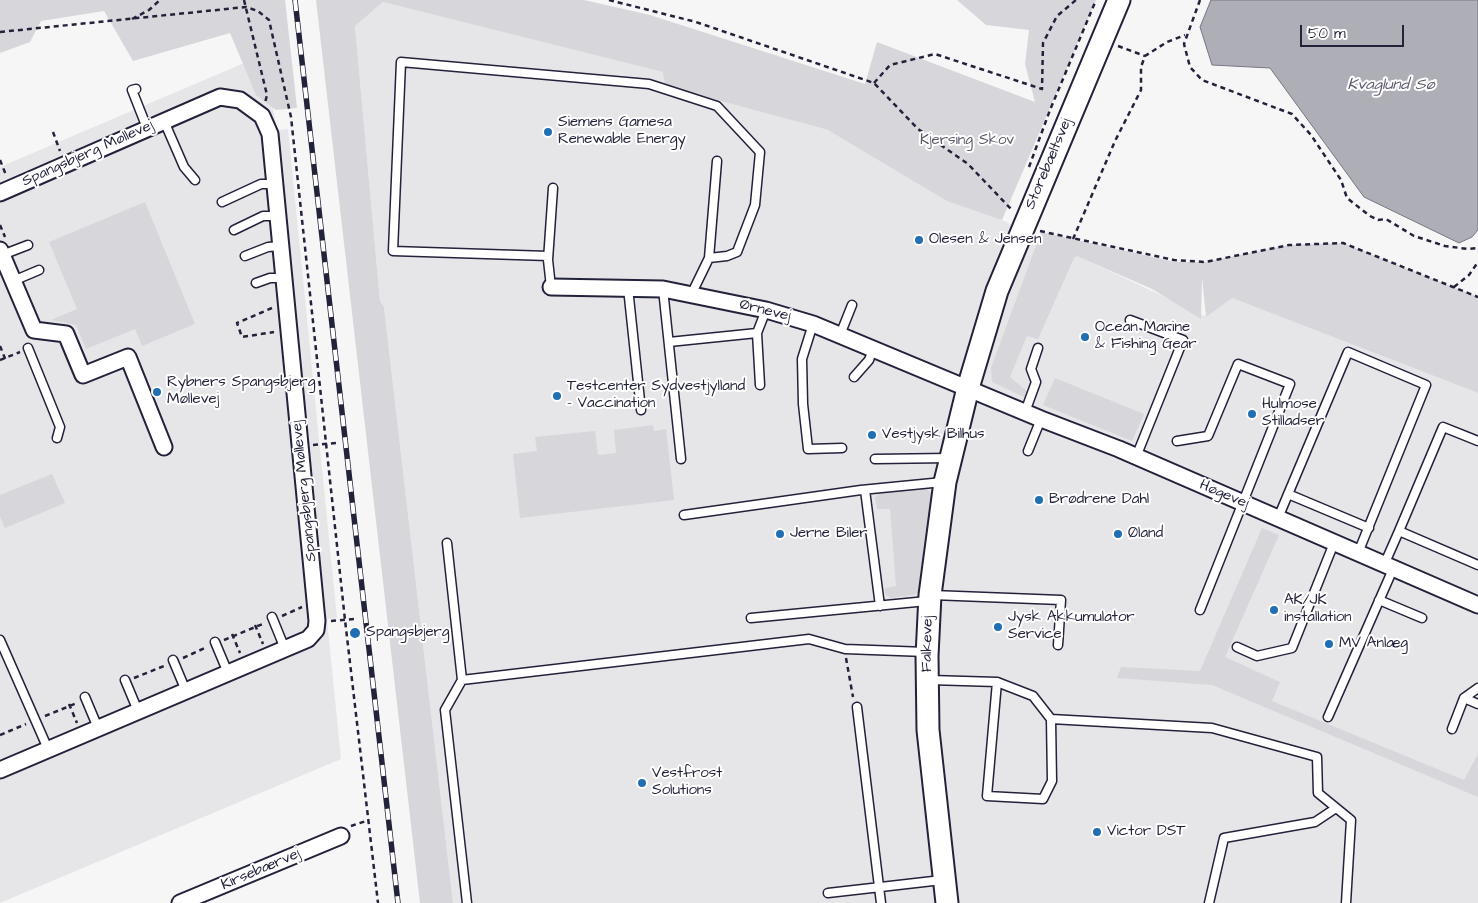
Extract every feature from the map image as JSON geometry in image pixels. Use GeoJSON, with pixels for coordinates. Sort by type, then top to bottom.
{"type":"FeatureCollection","features":[{"type":"Feature","properties":{"kind":"street","name":"Storebæltsvej"},"geometry":{"type":"LineString","coordinates":[[968,388],[997,291],[1119,0]]}},
{"type":"Feature","properties":{"kind":"street","name":"Spangsbjerg Møllevej"},"geometry":{"type":"LineString","coordinates":[[0,193],[220,97],[240,100],[262,116],[270,134],[317,622]]}},
{"type":"Feature","properties":{"kind":"street"},"geometry":{"type":"LineString","coordinates":[[1,251],[34,330],[66,334],[83,375],[128,357],[164,447]]}},
{"type":"Feature","properties":{"kind":"street","name":"Ørnevej"},"geometry":{"type":"LineString","coordinates":[[551,287],[663,289],[766,310],[813,324],[968,388]]}},
{"type":"Feature","properties":{"kind":"street","name":"Høgevej"},"geometry":{"type":"LineString","coordinates":[[968,388],[1136,457],[1478,605]]}},
{"type":"Feature","properties":{"kind":"street","name":"Falkevej"},"geometry":{"type":"LineString","coordinates":[[947,903],[928,730],[930,598],[945,482],[968,388]]}},
{"type":"Feature","properties":{"kind":"street"},"geometry":{"type":"LineString","coordinates":[[0,770],[48,749],[88,726],[138,711],[228,674],[243,660],[266,650],[283,643],[308,639],[316,630],[317,622]]}},
{"type":"Feature","properties":{"kind":"street","name":"Kirsebærvej"},"geometry":{"type":"LineString","coordinates":[[180,903],[341,836]]}},
{"type":"Feature","properties":{"kind":"lane"},"geometry":{"type":"LineString","coordinates":[[548,256],[393,251],[401,62],[649,84],[716,106],[760,152],[755,205],[737,252],[727,256],[709,258]]}},
{"type":"Feature","properties":{"kind":"lane"},"geometry":{"type":"LineString","coordinates":[[136,88],[132,90],[147,128]]}},
{"type":"Feature","properties":{"kind":"lane"},"geometry":{"type":"LineString","coordinates":[[164,121],[184,167],[195,180]]}},
{"type":"Feature","properties":{"kind":"lane"},"geometry":{"type":"LineString","coordinates":[[692,294],[709,258],[716,160]]}},
{"type":"Feature","properties":{"kind":"lane"},"geometry":{"type":"LineString","coordinates":[[222,202],[261,184],[275,184]]}},
{"type":"Feature","properties":{"kind":"lane"},"geometry":{"type":"LineString","coordinates":[[551,287],[548,256],[552,188]]}},
{"type":"Feature","properties":{"kind":"lane"},"geometry":{"type":"LineString","coordinates":[[234,230],[263,216],[278,216]]}},
{"type":"Feature","properties":{"kind":"lane"},"geometry":{"type":"LineString","coordinates":[[1,251],[28,245]]}},
{"type":"Feature","properties":{"kind":"lane"},"geometry":{"type":"LineString","coordinates":[[244,256],[268,247],[281,246]]}},
{"type":"Feature","properties":{"kind":"lane"},"geometry":{"type":"LineString","coordinates":[[13,281],[39,270]]}},
{"type":"Feature","properties":{"kind":"lane"},"geometry":{"type":"LineString","coordinates":[[256,283],[270,278],[284,278]]}},
{"type":"Feature","properties":{"kind":"lane"},"geometry":{"type":"LineString","coordinates":[[628,288],[641,410]]}},
{"type":"Feature","properties":{"kind":"lane"},"geometry":{"type":"LineString","coordinates":[[663,289],[681,459]]}},
{"type":"Feature","properties":{"kind":"lane"},"geometry":{"type":"LineString","coordinates":[[840,335],[852,305]]}},
{"type":"Feature","properties":{"kind":"lane"},"geometry":{"type":"LineString","coordinates":[[760,385],[757,333],[766,310]]}},
{"type":"Feature","properties":{"kind":"lane"},"geometry":{"type":"LineString","coordinates":[[1130,320],[1182,340],[1136,457]]}},
{"type":"Feature","properties":{"kind":"lane"},"geometry":{"type":"LineString","coordinates":[[813,324],[802,359],[803,404],[808,449],[842,448]]}},
{"type":"Feature","properties":{"kind":"lane"},"geometry":{"type":"LineString","coordinates":[[669,342],[757,333]]}},
{"type":"Feature","properties":{"kind":"lane"},"geometry":{"type":"LineString","coordinates":[[28,348],[60,427],[57,438]]}},
{"type":"Feature","properties":{"kind":"lane"},"geometry":{"type":"LineString","coordinates":[[1025,412],[1036,382],[1031,369],[1038,348]]}},
{"type":"Feature","properties":{"kind":"lane"},"geometry":{"type":"LineString","coordinates":[[854,377],[869,360],[873,349]]}},
{"type":"Feature","properties":{"kind":"lane"},"geometry":{"type":"LineString","coordinates":[[1278,518],[1348,352],[1408,377],[1426,385],[1358,553]]}},
{"type":"Feature","properties":{"kind":"lane"},"geometry":{"type":"LineString","coordinates":[[1177,442],[1208,436],[1238,364],[1290,384],[1244,504],[1200,610]]}},
{"type":"Feature","properties":{"kind":"lane"},"geometry":{"type":"LineString","coordinates":[[1028,451],[1041,419]]}},
{"type":"Feature","properties":{"kind":"lane"},"geometry":{"type":"LineString","coordinates":[[1328,717],[1379,600],[1399,531],[1442,427],[1478,441]]}},
{"type":"Feature","properties":{"kind":"lane"},"geometry":{"type":"LineString","coordinates":[[875,459],[951,458]]}},
{"type":"Feature","properties":{"kind":"lane"},"geometry":{"type":"LineString","coordinates":[[684,515],[865,490],[945,482]]}},
{"type":"Feature","properties":{"kind":"lane"},"geometry":{"type":"LineString","coordinates":[[865,490],[880,606]]}},
{"type":"Feature","properties":{"kind":"lane"},"geometry":{"type":"LineString","coordinates":[[1288,494],[1369,528]]}},
{"type":"Feature","properties":{"kind":"lane"},"geometry":{"type":"LineString","coordinates":[[1399,531],[1478,566]]}},
{"type":"Feature","properties":{"kind":"lane"},"geometry":{"type":"LineString","coordinates":[[447,543],[462,680],[445,710],[467,903]]}},
{"type":"Feature","properties":{"kind":"lane"},"geometry":{"type":"LineString","coordinates":[[1237,647],[1257,656],[1292,648],[1334,543]]}},
{"type":"Feature","properties":{"kind":"lane"},"geometry":{"type":"LineString","coordinates":[[751,618],[880,606],[930,598],[1061,600],[1058,645]]}},
{"type":"Feature","properties":{"kind":"lane"},"geometry":{"type":"LineString","coordinates":[[1379,600],[1422,618]]}},
{"type":"Feature","properties":{"kind":"lane"},"geometry":{"type":"LineString","coordinates":[[272,617],[283,643]]}},
{"type":"Feature","properties":{"kind":"lane"},"geometry":{"type":"LineString","coordinates":[[462,680],[810,639],[846,649],[928,652]]}},
{"type":"Feature","properties":{"kind":"lane"},"geometry":{"type":"LineString","coordinates":[[0,640],[48,749]]}},
{"type":"Feature","properties":{"kind":"lane"},"geometry":{"type":"LineString","coordinates":[[215,642],[228,674]]}},
{"type":"Feature","properties":{"kind":"lane"},"geometry":{"type":"LineString","coordinates":[[173,660],[186,691]]}},
{"type":"Feature","properties":{"kind":"lane"},"geometry":{"type":"LineString","coordinates":[[125,680],[138,711]]}},
{"type":"Feature","properties":{"kind":"lane"},"geometry":{"type":"LineString","coordinates":[[928,680],[996,682],[1033,696],[1051,720],[1052,781],[1043,799],[987,796],[996,682]]}},
{"type":"Feature","properties":{"kind":"lane"},"geometry":{"type":"LineString","coordinates":[[1452,729],[1464,698],[1478,688]]}},
{"type":"Feature","properties":{"kind":"lane"},"geometry":{"type":"LineString","coordinates":[[85,697],[88,726]]}},
{"type":"Feature","properties":{"kind":"lane"},"geometry":{"type":"LineString","coordinates":[[1464,698],[1478,704]]}},
{"type":"Feature","properties":{"kind":"lane"},"geometry":{"type":"LineString","coordinates":[[857,707],[881,903]]}},
{"type":"Feature","properties":{"kind":"lane"},"geometry":{"type":"LineString","coordinates":[[1051,720],[1212,728],[1317,757],[1318,793],[1351,820],[1346,903]]}},
{"type":"Feature","properties":{"kind":"lane"},"geometry":{"type":"LineString","coordinates":[[1208,903],[1224,838],[1315,822],[1336,808]]}},
{"type":"Feature","properties":{"kind":"lane"},"geometry":{"type":"LineString","coordinates":[[828,893],[944,880]]}},
{"type":"Feature","properties":{"kind":"path"},"geometry":{"type":"LineString","coordinates":[[131,20],[149,10],[160,0]]}},
{"type":"Feature","properties":{"kind":"path"},"geometry":{"type":"LineString","coordinates":[[244,0],[268,95],[262,116]]}},
{"type":"Feature","properties":{"kind":"path"},"geometry":{"type":"LineString","coordinates":[[609,0],[696,22],[874,83],[918,129],[968,164],[1024,224],[1039,231],[1174,260],[1205,262],[1289,245],[1343,243],[1478,298]]}},
{"type":"Feature","properties":{"kind":"path"},"geometry":{"type":"LineString","coordinates":[[874,83],[890,65],[935,54],[1042,89],[1043,44],[1057,16],[1076,0]]}},
{"type":"Feature","properties":{"kind":"path"},"geometry":{"type":"LineString","coordinates":[[1200,0],[1184,44],[1190,67],[1202,80],[1292,114],[1311,136],[1336,173],[1347,198],[1370,216],[1378,220],[1386,219],[1414,236],[1445,246],[1468,250],[1478,248]]}},
{"type":"Feature","properties":{"kind":"path"},"geometry":{"type":"LineString","coordinates":[[1073,238],[1115,141],[1141,90],[1141,67],[1145,56],[1167,42],[1186,35]]}},
{"type":"Feature","properties":{"kind":"path"},"geometry":{"type":"LineString","coordinates":[[1117,45],[1145,56]]}},
{"type":"Feature","properties":{"kind":"path"},"geometry":{"type":"LineString","coordinates":[[53,132],[66,164]]}},
{"type":"Feature","properties":{"kind":"path"},"geometry":{"type":"LineString","coordinates":[[1454,287],[1469,275],[1478,262]]}},
{"type":"Feature","properties":{"kind":"path"},"geometry":{"type":"LineString","coordinates":[[276,307],[238,323],[242,336],[289,331]]}},
{"type":"Feature","properties":{"kind":"path"},"geometry":{"type":"LineString","coordinates":[[0,346],[6,359]]}},
{"type":"Feature","properties":{"kind":"path"},"geometry":{"type":"LineString","coordinates":[[0,360],[28,348]]}},
{"type":"Feature","properties":{"kind":"path"},"geometry":{"type":"LineString","coordinates":[[301,446],[337,443]]}},
{"type":"Feature","properties":{"kind":"path"},"geometry":{"type":"LineString","coordinates":[[317,622],[354,619]]}},
{"type":"Feature","properties":{"kind":"path"},"geometry":{"type":"LineString","coordinates":[[255,625],[266,650]]}},
{"type":"Feature","properties":{"kind":"path"},"geometry":{"type":"LineString","coordinates":[[232,634],[243,660]]}},
{"type":"Feature","properties":{"kind":"path"},"geometry":{"type":"LineString","coordinates":[[255,648],[266,650],[283,643]]}},
{"type":"Feature","properties":{"kind":"path"},"geometry":{"type":"LineString","coordinates":[[846,649],[849,679],[857,707]]}},
{"type":"Feature","properties":{"kind":"path"},"geometry":{"type":"LineString","coordinates":[[243,660],[248,651]]}},
{"type":"Feature","properties":{"kind":"path"},"geometry":{"type":"LineString","coordinates":[[69,704],[88,726]]}},
{"type":"Feature","properties":{"kind":"path"},"geometry":{"type":"LineString","coordinates":[[68,727],[88,726]]}},
{"type":"Feature","properties":{"kind":"path"},"geometry":{"type":"LineString","coordinates":[[341,836],[349,826],[369,820]]}},
{"type":"Feature","properties":{"kind":"shaded area"},"geometry":{"type":"Polygon","coordinates":[[[383,2],[664,72],[665,86],[828,130],[1002,220],[1205,316],[1232,298],[1478,393],[1478,903],[453,903],[384,307],[380,301],[355,26],[383,2]]]}},
{"type":"Feature","properties":{"kind":"shaded area","name":"Rybners Spangsbjerg Møllevej"},"geometry":{"type":"Polygon","coordinates":[[[263,55],[277,130],[288,129],[337,618],[327,619],[341,759],[0,903],[0,167],[263,55]]]}},
{"type":"Feature","properties":{"kind":"green space"},"geometry":{"type":"Polygon","coordinates":[[[0,0],[285,0],[297,108],[276,110],[256,95],[230,33],[133,61],[104,11],[41,21],[30,42],[0,53],[0,0]]]}},
{"type":"Feature","properties":{"kind":"green space","name":"Kjersing Skov"},"geometry":{"type":"Polygon","coordinates":[[[316,0],[584,0],[650,15],[865,84],[877,42],[1035,102],[1025,64],[1029,30],[986,25],[957,0],[1096,0],[1002,220],[947,201],[828,130],[665,86],[663,72],[383,2],[355,26],[380,301],[384,307],[453,903],[420,903],[316,0]]]}},
{"type":"Feature","properties":{"kind":"green space"},"geometry":{"type":"Polygon","coordinates":[[[145,202],[195,324],[142,346],[135,329],[86,349],[76,325],[51,320],[77,309],[49,242],[145,202]]]}},
{"type":"Feature","properties":{"kind":"green space"},"geometry":{"type":"Polygon","coordinates":[[[1041,232],[1175,262],[1205,262],[1289,245],[1343,243],[1478,297],[1478,393],[1232,298],[1206,317],[1202,277],[1201,319],[1152,289],[1077,256],[1074,258],[1038,339],[1027,336],[1010,377],[1028,392],[1026,398],[992,382],[991,368],[1041,232]]]}},
{"type":"Feature","properties":{"kind":"green space"},"geometry":{"type":"Polygon","coordinates":[[[1055,378],[1144,414],[1132,441],[1043,405],[1055,378]]]}},
{"type":"Feature","properties":{"kind":"green space"},"geometry":{"type":"Polygon","coordinates":[[[653,425],[654,431],[666,429],[674,500],[520,518],[513,454],[537,451],[535,437],[595,431],[598,455],[616,453],[614,430],[653,425]]]}},
{"type":"Feature","properties":{"kind":"green space"},"geometry":{"type":"Polygon","coordinates":[[[52,474],[65,503],[5,528],[0,517],[0,495],[52,474]]]}},
{"type":"Feature","properties":{"kind":"green space"},"geometry":{"type":"Polygon","coordinates":[[[926,488],[932,494],[932,501],[920,592],[913,595],[890,598],[885,594],[885,588],[896,586],[890,509],[877,509],[875,498],[878,494],[926,488]]]}},
{"type":"Feature","properties":{"kind":"green space"},"geometry":{"type":"Polygon","coordinates":[[[1262,528],[1279,535],[1225,657],[1280,682],[1272,701],[1464,780],[1478,754],[1478,797],[1212,685],[1117,678],[1121,667],[1200,671],[1262,528]]]}},
{"type":"Feature","properties":{"kind":"water","name":"Kvaglund Sø"},"geometry":{"type":"Polygon","coordinates":[[[1211,0],[1478,0],[1478,230],[1472,237],[1459,243],[1364,197],[1270,68],[1212,65],[1200,27],[1211,0]]]}},
{"type":"Feature","properties":{"kind":"railway"},"geometry":{"type":"LineString","coordinates":[[295,0],[398,903]]}},
{"type":"Feature","properties":{"kind":"place","name":"Siemens Gamesa Renewable Energy"},"geometry":{"type":"Point","coordinates":[548,132]}},
{"type":"Feature","properties":{"kind":"place","name":"Olesen & Jensen"},"geometry":{"type":"Point","coordinates":[919,240]}},
{"type":"Feature","properties":{"kind":"place","name":"Ocean Marine & Fishing Gear"},"geometry":{"type":"Point","coordinates":[1085,337]}},
{"type":"Feature","properties":{"kind":"place","name":"Rybners Spangsbjerg Møllevej"},"geometry":{"type":"Point","coordinates":[157,392]}},
{"type":"Feature","properties":{"kind":"place","name":"Testcenter Sydvestjylland - Vaccination"},"geometry":{"type":"Point","coordinates":[557,396]}},
{"type":"Feature","properties":{"kind":"place","name":"Hulmose Stilladser"},"geometry":{"type":"Point","coordinates":[1252,414]}},
{"type":"Feature","properties":{"kind":"place","name":"Vestjysk Bilhus"},"geometry":{"type":"Point","coordinates":[872,435]}},
{"type":"Feature","properties":{"kind":"place","name":"Brødrene Dahl"},"geometry":{"type":"Point","coordinates":[1039,500]}},
{"type":"Feature","properties":{"kind":"place","name":"Jerne Biler"},"geometry":{"type":"Point","coordinates":[780,534]}},
{"type":"Feature","properties":{"kind":"place","name":"Øland"},"geometry":{"type":"Point","coordinates":[1118,534]}},
{"type":"Feature","properties":{"kind":"place","name":"AK/JK installation"},"geometry":{"type":"Point","coordinates":[1274,610]}},
{"type":"Feature","properties":{"kind":"place","name":"Jysk Akkumulator Service"},"geometry":{"type":"Point","coordinates":[998,627]}},
{"type":"Feature","properties":{"kind":"place","name":"Spangsbjerg"},"geometry":{"type":"Point","coordinates":[355,633]}},
{"type":"Feature","properties":{"kind":"place","name":"MV Anlæg"},"geometry":{"type":"Point","coordinates":[1329,644]}},
{"type":"Feature","properties":{"kind":"place","name":"Vestfrost Solutions"},"geometry":{"type":"Point","coordinates":[642,783]}},
{"type":"Feature","properties":{"kind":"place","name":"Victor DST"},"geometry":{"type":"Point","coordinates":[1097,832]}}]}
